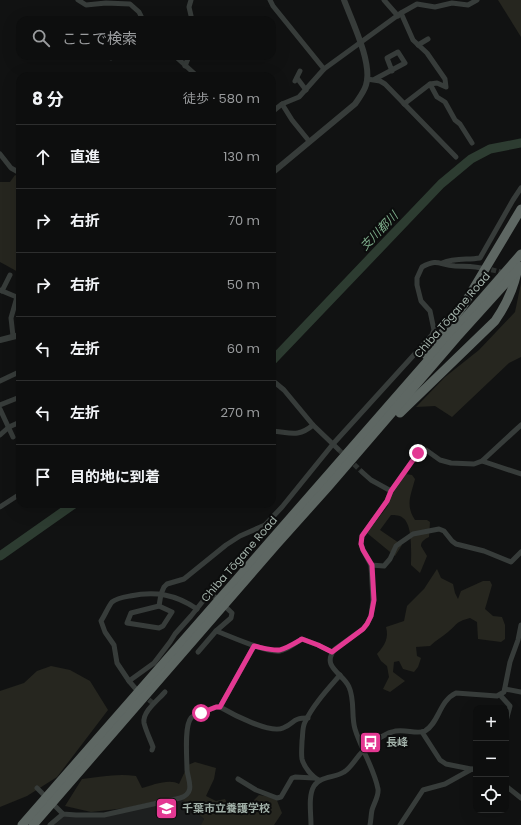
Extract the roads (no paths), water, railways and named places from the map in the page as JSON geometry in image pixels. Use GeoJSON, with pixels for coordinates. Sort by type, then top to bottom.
{"type":"FeatureCollection","features":[{"type":"Feature","properties":{"kind":"highway"},"geometry":{"type":"LineString","coordinates":[[397,395],[411,374],[463,306],[521,209]]}},
{"type":"Feature","properties":{"kind":"highway"},"geometry":{"type":"LineString","coordinates":[[328,487],[351,468],[425,388],[495,321],[508,299],[514,284],[521,249]]}},
{"type":"Feature","properties":{"kind":"highway","name":"Chiba Tōgane Road"},"geometry":{"type":"LineString","coordinates":[[22,825],[521,254]]}},
{"type":"Feature","properties":{"kind":"highway"},"geometry":{"type":"LineString","coordinates":[[328,487],[457,337],[521,266]]}},
{"type":"Feature","properties":{"kind":"highway","name":"Chiba Tōgane Road"},"geometry":{"type":"LineString","coordinates":[[33,825],[328,487]]}},
{"type":"Feature","properties":{"kind":"street"},"geometry":{"type":"LineString","coordinates":[[78,0],[86,5],[106,2],[130,4],[142,16]]}},
{"type":"Feature","properties":{"kind":"street"},"geometry":{"type":"LineString","coordinates":[[191,0],[189,8],[191,16]]}},
{"type":"Feature","properties":{"kind":"street"},"geometry":{"type":"LineString","coordinates":[[270,0],[273,6],[324,69]]}},
{"type":"Feature","properties":{"kind":"street"},"geometry":{"type":"LineString","coordinates":[[276,170],[355,104],[364,91],[367,79],[367,64],[344,0]]}},
{"type":"Feature","properties":{"kind":"street"},"geometry":{"type":"LineString","coordinates":[[384,0],[400,14],[409,32],[418,45],[427,53],[445,79],[446,87],[437,83],[430,84],[404,104]]}},
{"type":"Feature","properties":{"kind":"street"},"geometry":{"type":"LineString","coordinates":[[276,109],[282,104],[299,97],[324,69],[400,14],[417,4],[435,7],[452,3],[468,5],[477,0]]}},
{"type":"Feature","properties":{"kind":"street"},"geometry":{"type":"LineString","coordinates":[[418,45],[428,39]]}},
{"type":"Feature","properties":{"kind":"street"},"geometry":{"type":"LineString","coordinates":[[179,60],[192,72]]}},
{"type":"Feature","properties":{"kind":"street"},"geometry":{"type":"LineString","coordinates":[[185,66],[187,60]]}},
{"type":"Feature","properties":{"kind":"street"},"geometry":{"type":"LineString","coordinates":[[300,71],[296,79],[306,90]]}},
{"type":"Feature","properties":{"kind":"street"},"geometry":{"type":"LineString","coordinates":[[375,79],[392,71]]}},
{"type":"Feature","properties":{"kind":"street"},"geometry":{"type":"LineString","coordinates":[[367,79],[375,79],[385,84],[456,157]]}},
{"type":"Feature","properties":{"kind":"street"},"geometry":{"type":"LineString","coordinates":[[430,84],[437,97],[444,102],[472,143]]}},
{"type":"Feature","properties":{"kind":"street"},"geometry":{"type":"LineString","coordinates":[[282,104],[292,120],[309,141]]}},
{"type":"Feature","properties":{"kind":"street"},"geometry":{"type":"LineString","coordinates":[[0,154],[11,168],[16,171]]}},
{"type":"Feature","properties":{"kind":"street"},"geometry":{"type":"LineString","coordinates":[[442,263],[457,258],[480,258],[521,188]]}},
{"type":"Feature","properties":{"kind":"street"},"geometry":{"type":"LineString","coordinates":[[159,606],[161,594],[167,584],[184,579],[226,545],[240,536],[265,525],[282,507],[333,444],[433,333],[430,311],[421,301],[418,294],[417,278],[422,267],[433,262],[481,268]]}},
{"type":"Feature","properties":{"kind":"street"},"geometry":{"type":"LineString","coordinates":[[10,275],[1,291],[16,297]]}},
{"type":"Feature","properties":{"kind":"street"},"geometry":{"type":"LineString","coordinates":[[16,304],[11,318],[16,333]]}},
{"type":"Feature","properties":{"kind":"street"},"geometry":{"type":"LineString","coordinates":[[0,340],[16,336]]}},
{"type":"Feature","properties":{"kind":"street"},"geometry":{"type":"LineString","coordinates":[[0,381],[16,373]]}},
{"type":"Feature","properties":{"kind":"street"},"geometry":{"type":"LineString","coordinates":[[276,383],[284,390],[313,424],[338,449]]}},
{"type":"Feature","properties":{"kind":"street"},"geometry":{"type":"LineString","coordinates":[[0,405],[16,399]]}},
{"type":"Feature","properties":{"kind":"street"},"geometry":{"type":"LineString","coordinates":[[0,409],[13,437]]}},
{"type":"Feature","properties":{"kind":"street"},"geometry":{"type":"LineString","coordinates":[[0,435],[9,427],[16,424]]}},
{"type":"Feature","properties":{"kind":"street"},"geometry":{"type":"LineString","coordinates":[[276,432],[287,434],[301,433],[313,424]]}},
{"type":"Feature","properties":{"kind":"street"},"geometry":{"type":"LineString","coordinates":[[370,825],[372,811],[378,791],[355,730],[352,717],[353,708],[350,687],[332,666],[331,657],[332,652],[367,624],[373,608],[372,565],[363,550],[361,544],[362,536],[387,501],[391,491],[422,449],[426,450],[440,460],[451,464],[474,464],[482,461],[521,425]]}},
{"type":"Feature","properties":{"kind":"street"},"geometry":{"type":"LineString","coordinates":[[482,461],[521,474]]}},
{"type":"Feature","properties":{"kind":"street"},"geometry":{"type":"LineString","coordinates":[[362,472],[371,480],[391,491]]}},
{"type":"Feature","properties":{"kind":"street"},"geometry":{"type":"LineString","coordinates":[[0,507],[16,497]]}},
{"type":"Feature","properties":{"kind":"street"},"geometry":{"type":"LineString","coordinates":[[372,565],[384,566],[390,559],[396,546],[413,534],[439,529],[444,530],[456,544],[484,552],[506,561],[511,562],[521,552]]}},
{"type":"Feature","properties":{"kind":"street"},"geometry":{"type":"LineString","coordinates":[[135,688],[117,663],[114,645],[105,632],[101,621],[112,603],[121,598],[150,593],[161,594],[183,601],[197,609]]}},
{"type":"Feature","properties":{"kind":"street"},"geometry":{"type":"LineString","coordinates":[[129,681],[154,663],[175,634],[207,596],[213,595],[230,611],[232,615],[231,618],[216,631],[198,652]]}},
{"type":"Feature","properties":{"kind":"street"},"geometry":{"type":"LineString","coordinates":[[159,606],[172,612],[163,626],[158,628],[127,623],[131,613],[159,606]]}},
{"type":"Feature","properties":{"kind":"street"},"geometry":{"type":"LineString","coordinates":[[238,779],[256,790],[278,798],[281,797],[292,778],[317,779],[343,773],[363,750],[390,732],[402,730],[422,732],[430,726],[445,702],[452,695],[462,693],[494,696],[500,695],[505,689],[510,662],[520,638],[521,624]]}},
{"type":"Feature","properties":{"kind":"street"},"geometry":{"type":"LineString","coordinates":[[216,631],[254,646],[278,651],[285,649],[302,639],[332,652]]}},
{"type":"Feature","properties":{"kind":"street"},"geometry":{"type":"LineString","coordinates":[[220,707],[254,646]]}},
{"type":"Feature","properties":{"kind":"street"},"geometry":{"type":"LineString","coordinates":[[317,779],[305,766],[302,759],[304,723],[324,694],[340,675]]}},
{"type":"Feature","properties":{"kind":"street"},"geometry":{"type":"LineString","coordinates":[[505,689],[521,692]]}},
{"type":"Feature","properties":{"kind":"street"},"geometry":{"type":"LineString","coordinates":[[152,750],[153,747],[144,723],[144,718],[146,713],[165,692]]}},
{"type":"Feature","properties":{"kind":"street"},"geometry":{"type":"LineString","coordinates":[[500,695],[510,706],[509,710]]}},
{"type":"Feature","properties":{"kind":"street"},"geometry":{"type":"LineString","coordinates":[[50,825],[63,814],[104,815],[184,797],[190,788],[190,778],[187,771],[186,739],[189,722],[194,715],[220,707],[239,718],[273,729],[283,728],[297,718],[308,718]]}},
{"type":"Feature","properties":{"kind":"street"},"geometry":{"type":"LineString","coordinates":[[422,732],[440,760],[446,764],[473,769]]}},
{"type":"Feature","properties":{"kind":"street"},"geometry":{"type":"LineString","coordinates":[[400,825],[423,790],[445,784],[473,770]]}},
{"type":"Feature","properties":{"kind":"street"},"geometry":{"type":"LineString","coordinates":[[310,825],[312,790],[317,779]]}},
{"type":"Feature","properties":{"kind":"street"},"geometry":{"type":"LineString","coordinates":[[37,788],[63,814]]}},
{"type":"Feature","properties":{"kind":"street"},"geometry":{"type":"LineString","coordinates":[[509,788],[521,798]]}},
{"type":"Feature","properties":{"kind":"waterway","name":"支川都川"},"geometry":{"type":"LineString","coordinates":[[276,357],[441,184],[471,159],[490,149],[521,143]]}},
{"type":"Feature","properties":{"kind":"waterway","name":"支川都川"},"geometry":{"type":"LineString","coordinates":[[0,556],[68,508]]}},
{"type":"Feature","properties":{"kind":"tunnel"},"geometry":{"type":"LineString","coordinates":[[484,268],[505,273]]}},
{"type":"Feature","properties":{"kind":"tunnel"},"geometry":{"type":"LineString","coordinates":[[338,449],[362,472]]}},
{"type":"Feature","properties":{"kind":"tunnel"},"geometry":{"type":"LineString","coordinates":[[143,695],[154,704]]}},
{"type":"Feature","properties":{"kind":"place","name":"長峰"},"geometry":{"type":"Point","coordinates":[370,742]}},
{"type":"Feature","properties":{"kind":"place","name":"千葉市立養護学校"},"geometry":{"type":"Point","coordinates":[167,808]}}]}
